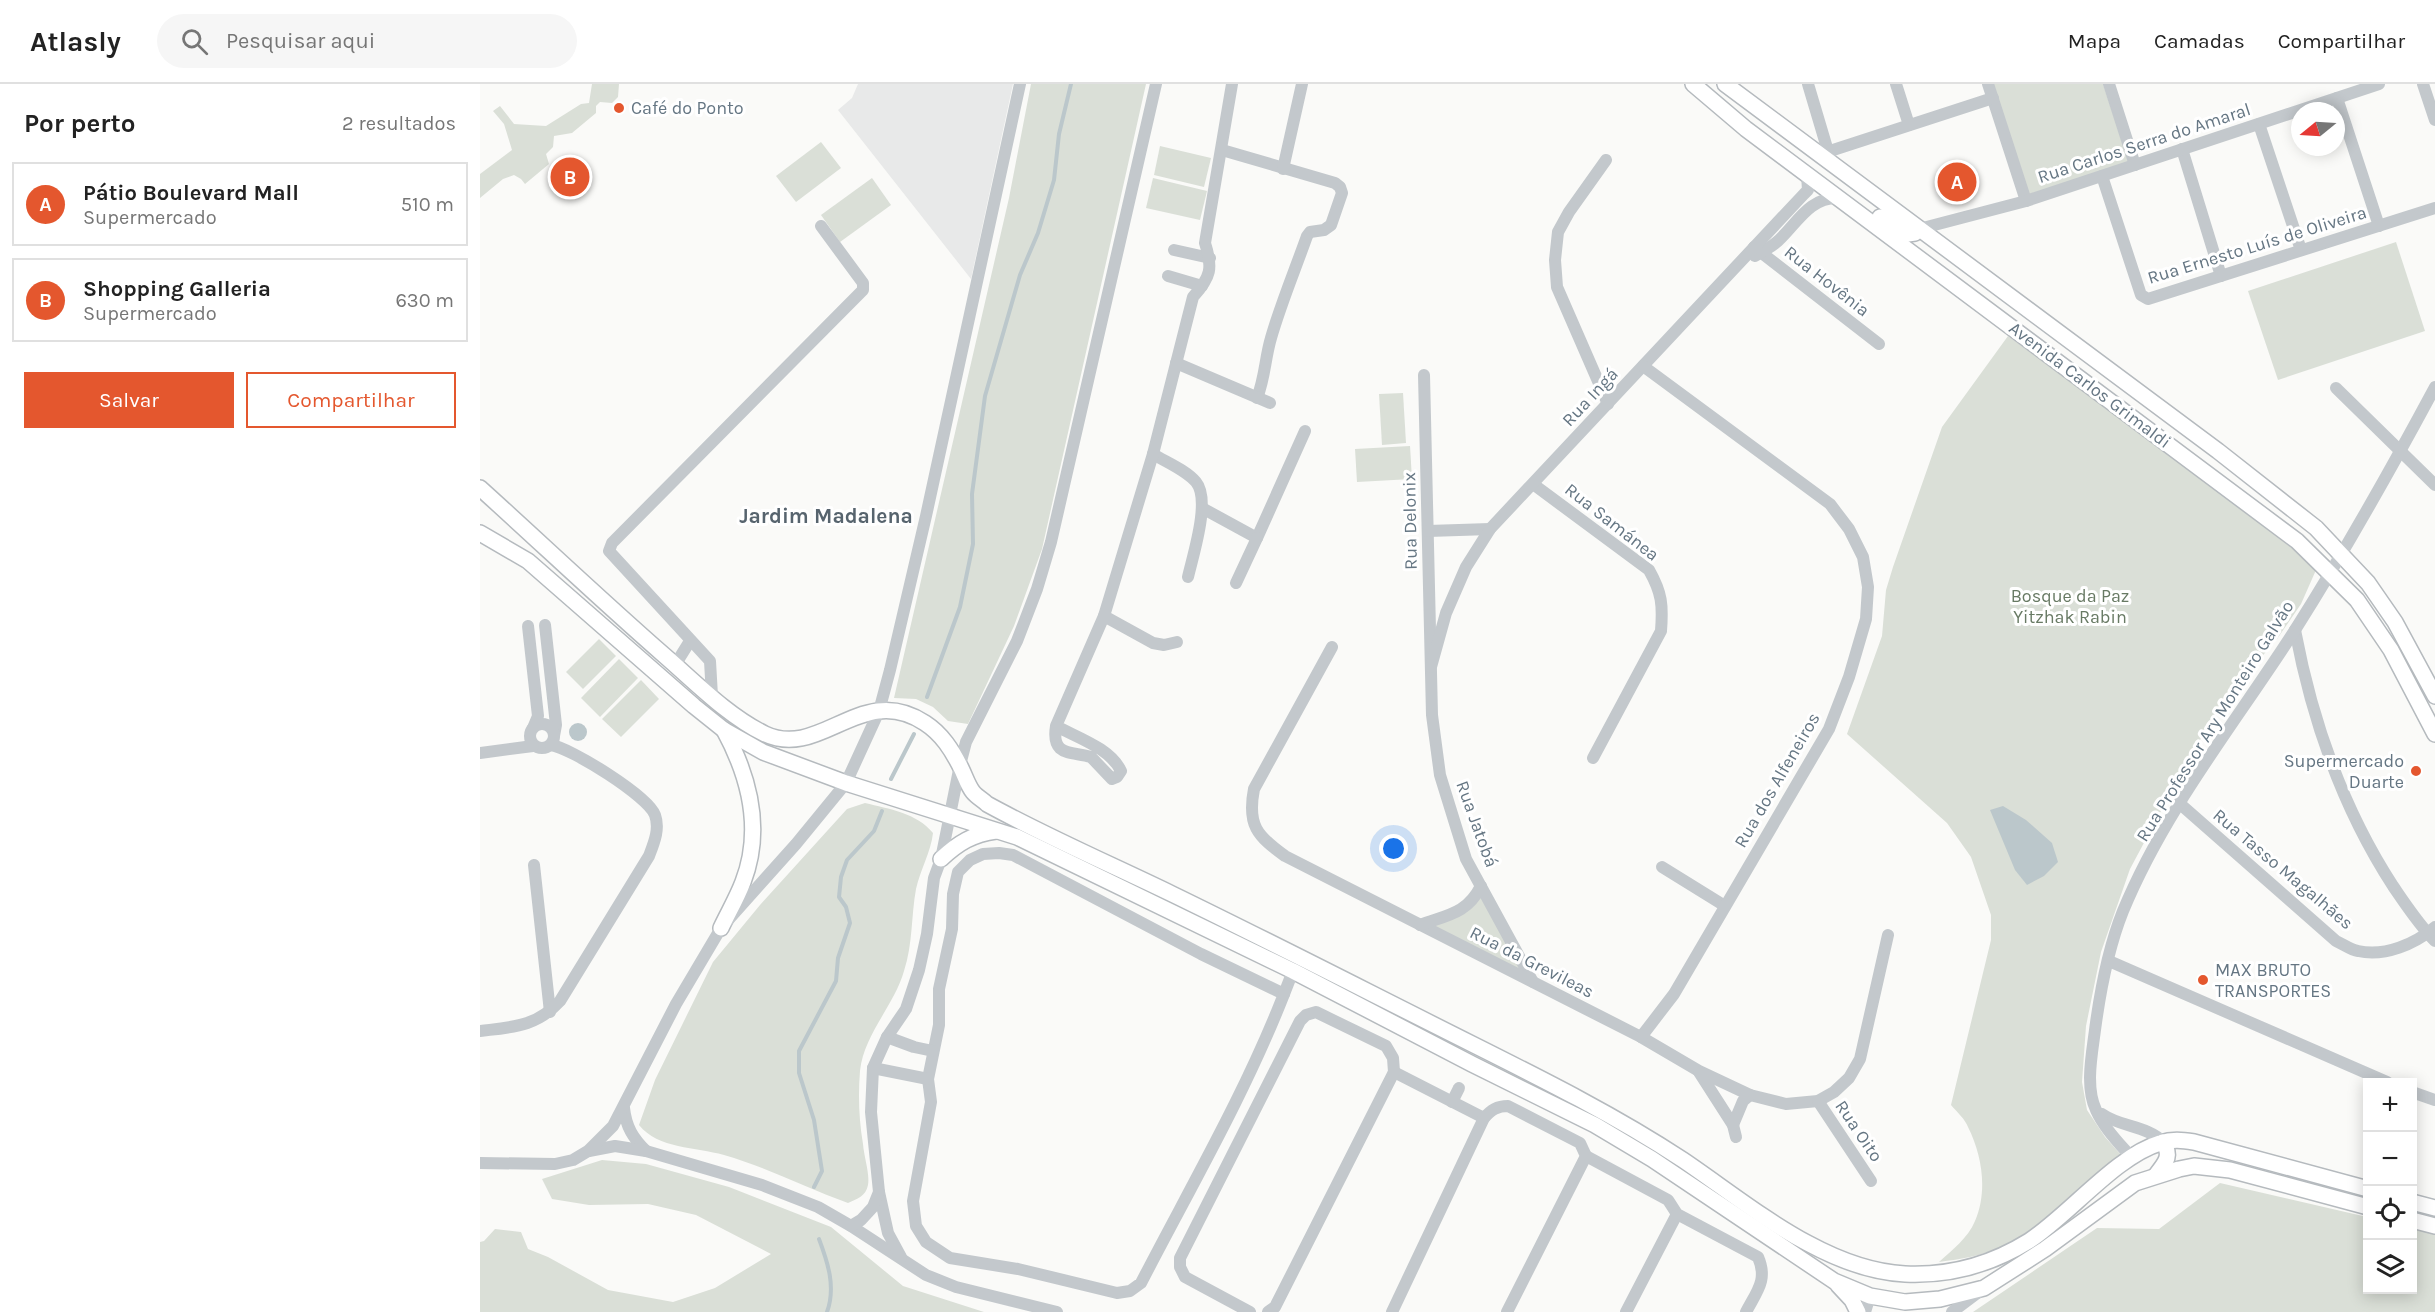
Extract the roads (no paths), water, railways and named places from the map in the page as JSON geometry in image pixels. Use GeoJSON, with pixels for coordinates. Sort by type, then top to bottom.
{"type":"FeatureCollection","features":[{"type":"Feature","properties":{"kind":"main road","name":"Avenida Carlos Grimaldi"},"geometry":{"type":"LineString","coordinates":[[1693,84],[1746,129],[2297,541],[2357,600],[2391,650],[2435,734]]}},
{"type":"Feature","properties":{"kind":"main road","name":"Avenida Carlos Grimaldi"},"geometry":{"type":"LineString","coordinates":[[1725,84],[1830,158],[1919,229],[2218,451],[2316,528],[2368,583],[2395,622],[2435,696]]}},
{"type":"Feature","properties":{"kind":"main road"},"geometry":{"type":"LineString","coordinates":[[1807,175],[1811,166],[1830,158]]}},
{"type":"Feature","properties":{"kind":"main road"},"geometry":{"type":"LineString","coordinates":[[1860,213],[1876,215],[1908,234],[1915,233],[1919,229]]}},
{"type":"Feature","properties":{"kind":"main road"},"geometry":{"type":"LineString","coordinates":[[480,488],[675,665],[712,696],[766,734],[782,739],[801,738],[818,734],[854,716],[879,711],[905,714],[922,721],[939,733],[960,765],[973,793],[1011,818],[1254,934],[1563,1090],[1625,1124],[1813,1246],[1847,1262],[1898,1274]]}},
{"type":"Feature","properties":{"kind":"main road"},"geometry":{"type":"LineString","coordinates":[[480,533],[528,561],[724,730],[763,752],[846,783],[949,814],[1034,845],[1293,971],[1595,1125],[1652,1159],[1834,1281],[1870,1296],[1905,1302],[1940,1299],[1984,1288],[2045,1249],[2135,1183],[2156,1175],[2194,1166],[2230,1170],[2363,1206]]}},
{"type":"Feature","properties":{"kind":"main road"},"geometry":{"type":"LineString","coordinates":[[721,928],[744,880],[753,837],[750,795],[745,774],[724,730]]}},
{"type":"Feature","properties":{"kind":"main road"},"geometry":{"type":"LineString","coordinates":[[941,859],[955,846],[970,837],[1000,831]]}},
{"type":"Feature","properties":{"kind":"main road"},"geometry":{"type":"LineString","coordinates":[[1870,1296],[1878,1282],[1885,1277],[1898,1274],[1942,1272],[1976,1266],[2004,1255],[2032,1239],[2131,1157],[2163,1142],[2177,1140],[2194,1142],[2363,1188]]}},
{"type":"Feature","properties":{"kind":"main road"},"geometry":{"type":"LineString","coordinates":[[2156,1175],[2168,1155],[2163,1142]]}},
{"type":"Feature","properties":{"kind":"main road"},"geometry":{"type":"LineString","coordinates":[[2417,1203],[2435,1208]]}},
{"type":"Feature","properties":{"kind":"main road"},"geometry":{"type":"LineString","coordinates":[[2417,1221],[2435,1226]]}},
{"type":"Feature","properties":{"kind":"main road"},"geometry":{"type":"LineString","coordinates":[[1834,1281],[1852,1300],[1858,1312]]}},
{"type":"Feature","properties":{"kind":"street"},"geometry":{"type":"LineString","coordinates":[[480,1163],[555,1164],[573,1160],[588,1151],[613,1126],[676,1004],[721,928],[796,844],[846,783],[879,711],[926,516],[1020,84]]}},
{"type":"Feature","properties":{"kind":"street"},"geometry":{"type":"LineString","coordinates":[[903,1261],[888,1233],[879,1192],[871,1112],[873,1068],[887,1037],[906,1009],[919,970],[927,934],[934,878],[941,859],[966,742],[1017,641],[1037,590],[1051,542],[1156,84]]}},
{"type":"Feature","properties":{"kind":"street"},"geometry":{"type":"LineString","coordinates":[[1056,726],[1117,762],[1121,771],[1117,777],[1112,779],[1091,757],[1064,752],[1057,746],[1054,736],[1056,726],[1104,616],[1153,454],[1192,297],[1210,273],[1210,258],[1205,243],[1232,84]]}},
{"type":"Feature","properties":{"kind":"street"},"geometry":{"type":"LineString","coordinates":[[1283,169],[1302,84]]}},
{"type":"Feature","properties":{"kind":"street"},"geometry":{"type":"LineString","coordinates":[[1808,84],[1830,158],[1909,126],[1993,98]]}},
{"type":"Feature","properties":{"kind":"street"},"geometry":{"type":"LineString","coordinates":[[1896,84],[1909,126]]}},
{"type":"Feature","properties":{"kind":"street"},"geometry":{"type":"LineString","coordinates":[[1988,84],[2026,201]]}},
{"type":"Feature","properties":{"kind":"street"},"geometry":{"type":"LineString","coordinates":[[2109,84],[2135,165]]}},
{"type":"Feature","properties":{"kind":"street","name":"Rua Carlos Serra do Amaral"},"geometry":{"type":"LineString","coordinates":[[1919,229],[2026,201],[2377,84]]}},
{"type":"Feature","properties":{"kind":"street"},"geometry":{"type":"LineString","coordinates":[[2423,84],[2435,120]]}},
{"type":"Feature","properties":{"kind":"street"},"geometry":{"type":"LineString","coordinates":[[2337,98],[2379,226]]}},
{"type":"Feature","properties":{"kind":"street"},"geometry":{"type":"LineString","coordinates":[[2259,124],[2301,250]]}},
{"type":"Feature","properties":{"kind":"street"},"geometry":{"type":"LineString","coordinates":[[2182,149],[2221,276]]}},
{"type":"Feature","properties":{"kind":"street"},"geometry":{"type":"LineString","coordinates":[[1222,150],[1335,183],[1340,187],[1342,193],[1331,225],[1324,230],[1310,232],[1307,236],[1276,320],[1257,398]]}},
{"type":"Feature","properties":{"kind":"street"},"geometry":{"type":"LineString","coordinates":[[1606,160],[1569,212],[1558,232],[1555,260],[1557,287],[1608,404]]}},
{"type":"Feature","properties":{"kind":"street"},"geometry":{"type":"LineString","coordinates":[[1757,250],[1808,189],[1807,175]]}},
{"type":"Feature","properties":{"kind":"street","name":"Rua Ernesto Luís de Oliveira"},"geometry":{"type":"LineString","coordinates":[[2102,176],[2141,295],[2148,299],[2435,208]]}},
{"type":"Feature","properties":{"kind":"street"},"geometry":{"type":"LineString","coordinates":[[1757,250],[1780,239],[1813,204],[1829,198],[1838,198]]}},
{"type":"Feature","properties":{"kind":"street"},"geometry":{"type":"LineString","coordinates":[[712,696],[710,661],[609,551],[612,543],[863,290],[863,283],[821,226]]}},
{"type":"Feature","properties":{"kind":"street"},"geometry":{"type":"LineString","coordinates":[[1174,250],[1210,258]]}},
{"type":"Feature","properties":{"kind":"street","name":"Rua Ingá"},"geometry":{"type":"LineString","coordinates":[[1431,667],[1450,604],[1466,567],[1490,529],[1729,273],[1757,250]]}},
{"type":"Feature","properties":{"kind":"street","name":"Rua Hovênia"},"geometry":{"type":"LineString","coordinates":[[1757,250],[1879,344]]}},
{"type":"Feature","properties":{"kind":"street"},"geometry":{"type":"LineString","coordinates":[[1168,276],[1202,286]]}},
{"type":"Feature","properties":{"kind":"street"},"geometry":{"type":"LineString","coordinates":[[1176,363],[1270,403]]}},
{"type":"Feature","properties":{"kind":"street","name":"Rua dos Alfeneiros"},"geometry":{"type":"LineString","coordinates":[[1641,1037],[1674,994],[1829,729],[1849,677],[1866,619],[1868,587],[1863,557],[1849,529],[1830,504],[1642,366]]}},
{"type":"Feature","properties":{"kind":"street","name":"Rua Delonix"},"geometry":{"type":"LineString","coordinates":[[1424,375],[1431,667]]}},
{"type":"Feature","properties":{"kind":"street","name":"Rua Professor Ary Monteiro Galvão"},"geometry":{"type":"LineString","coordinates":[[2131,1157],[2096,1110],[2090,1090],[2099,1002],[2122,913],[2179,803],[2234,717],[2295,630],[2401,451],[2435,387]]}},
{"type":"Feature","properties":{"kind":"street"},"geometry":{"type":"LineString","coordinates":[[2336,388],[2435,484]]}},
{"type":"Feature","properties":{"kind":"street"},"geometry":{"type":"LineString","coordinates":[[1236,583],[1305,431]]}},
{"type":"Feature","properties":{"kind":"street"},"geometry":{"type":"LineString","coordinates":[[1153,454],[1195,480],[1202,490],[1202,508],[1188,577]]}},
{"type":"Feature","properties":{"kind":"street","name":"Rua Samánea"},"geometry":{"type":"LineString","coordinates":[[1533,484],[1649,570],[1660,589],[1662,610],[1660,631],[1593,758]]}},
{"type":"Feature","properties":{"kind":"street"},"geometry":{"type":"LineString","coordinates":[[1202,508],[1257,538]]}},
{"type":"Feature","properties":{"kind":"street"},"geometry":{"type":"LineString","coordinates":[[1428,531],[1490,529]]}},
{"type":"Feature","properties":{"kind":"street"},"geometry":{"type":"LineString","coordinates":[[1104,616],[1153,643],[1164,645],[1177,642]]}},
{"type":"Feature","properties":{"kind":"street"},"geometry":{"type":"LineString","coordinates":[[480,753],[533,746],[543,748],[552,741],[556,725],[545,625]]}},
{"type":"Feature","properties":{"kind":"street"},"geometry":{"type":"LineString","coordinates":[[528,626],[538,716],[529,735],[533,746]]}},
{"type":"Feature","properties":{"kind":"street"},"geometry":{"type":"LineString","coordinates":[[2295,630],[2302,670],[2317,720],[2352,813],[2376,860],[2432,934]]}},
{"type":"Feature","properties":{"kind":"street"},"geometry":{"type":"LineString","coordinates":[[675,665],[690,641]]}},
{"type":"Feature","properties":{"kind":"street","name":"Rua da Grevileas"},"geometry":{"type":"LineString","coordinates":[[1332,647],[1254,789],[1250,809],[1255,828],[1265,842],[1285,856],[1641,1037],[1699,1071],[1750,1095],[1786,1104],[1802,1105],[1818,1101],[1834,1092],[1849,1078],[1860,1059],[1888,935]]}},
{"type":"Feature","properties":{"kind":"street","name":"Rua Jatobá"},"geometry":{"type":"LineString","coordinates":[[1431,667],[1432,714],[1440,775],[1466,859],[1533,981]]}},
{"type":"Feature","properties":{"kind":"street"},"geometry":{"type":"LineString","coordinates":[[533,728],[537,724],[545,724],[552,730],[552,741]]}},
{"type":"Feature","properties":{"kind":"street"},"geometry":{"type":"LineString","coordinates":[[480,1031],[525,1025],[550,1012],[568,990],[649,856],[657,828],[655,815],[639,795],[552,741]]}},
{"type":"Feature","properties":{"kind":"street","name":"Rua Tasso Magalhães"},"geometry":{"type":"LineString","coordinates":[[2179,803],[2336,941],[2358,951],[2378,952],[2432,934]]}},
{"type":"Feature","properties":{"kind":"street"},"geometry":{"type":"LineString","coordinates":[[1284,994],[1201,954],[1013,855],[983,854],[970,860],[958,872],[953,894],[951,929],[939,989],[939,1025],[928,1078],[931,1102],[913,1211],[916,1226],[926,1242],[950,1258],[967,1263],[1018,1269],[1117,1293],[1130,1291],[1141,1283],[1256,1059],[1284,994],[1293,971]]}},
{"type":"Feature","properties":{"kind":"street"},"geometry":{"type":"LineString","coordinates":[[534,865],[550,1012]]}},
{"type":"Feature","properties":{"kind":"street"},"geometry":{"type":"LineString","coordinates":[[1662,867],[1725,906]]}},
{"type":"Feature","properties":{"kind":"street"},"geometry":{"type":"LineString","coordinates":[[1420,925],[1458,911],[1474,901],[1481,886]]}},
{"type":"Feature","properties":{"kind":"street"},"geometry":{"type":"LineString","coordinates":[[2109,961],[2376,1078]]}},
{"type":"Feature","properties":{"kind":"street"},"geometry":{"type":"LineString","coordinates":[[1250,1312],[1185,1277],[1180,1267],[1180,1258],[1300,1021],[1306,1014],[1316,1012],[1386,1046],[1393,1058],[1394,1072],[1275,1307],[1268,1312]]}},
{"type":"Feature","properties":{"kind":"street"},"geometry":{"type":"LineString","coordinates":[[887,1037],[933,1051]]}},
{"type":"Feature","properties":{"kind":"street"},"geometry":{"type":"LineString","coordinates":[[873,1068],[928,1078]]}},
{"type":"Feature","properties":{"kind":"street"},"geometry":{"type":"LineString","coordinates":[[1699,1071],[1734,1131],[1738,1110],[1750,1095]]}},
{"type":"Feature","properties":{"kind":"street"},"geometry":{"type":"LineString","coordinates":[[1394,1072],[1484,1118]]}},
{"type":"Feature","properties":{"kind":"street"},"geometry":{"type":"LineString","coordinates":[[1452,1102],[1460,1088]]}},
{"type":"Feature","properties":{"kind":"street"},"geometry":{"type":"LineString","coordinates":[[2417,1094],[2435,1100]]}},
{"type":"Feature","properties":{"kind":"street","name":"Rua Oito"},"geometry":{"type":"LineString","coordinates":[[1818,1101],[1871,1181]]}},
{"type":"Feature","properties":{"kind":"street"},"geometry":{"type":"LineString","coordinates":[[1392,1312],[1484,1118],[1499,1106],[1508,1106],[1580,1143],[1586,1156],[1668,1200],[1677,1214],[1758,1257],[1763,1279],[1746,1312]]}},
{"type":"Feature","properties":{"kind":"street"},"geometry":{"type":"LineString","coordinates":[[624,1108],[625,1120],[632,1137],[646,1151]]}},
{"type":"Feature","properties":{"kind":"street"},"geometry":{"type":"LineString","coordinates":[[2096,1110],[2115,1123],[2157,1135],[2163,1142]]}},
{"type":"Feature","properties":{"kind":"street"},"geometry":{"type":"LineString","coordinates":[[588,1151],[615,1146],[646,1151],[762,1185],[818,1208],[851,1226],[926,1275],[956,1287],[1057,1312]]}},
{"type":"Feature","properties":{"kind":"street"},"geometry":{"type":"LineString","coordinates":[[1507,1312],[1586,1156]]}},
{"type":"Feature","properties":{"kind":"street"},"geometry":{"type":"LineString","coordinates":[[851,1226],[861,1220],[873,1207],[879,1192]]}},
{"type":"Feature","properties":{"kind":"street"},"geometry":{"type":"LineString","coordinates":[[1626,1312],[1677,1214]]}},
{"type":"Feature","properties":{"kind":"street"},"geometry":{"type":"LineString","coordinates":[[1952,1312],[1984,1288]]}},
{"type":"Feature","properties":{"kind":"street"},"geometry":{"type":"LineString","coordinates":[[1865,1312],[1870,1296]]}},
{"type":"Feature","properties":{"kind":"waterway"},"geometry":{"type":"LineString","coordinates":[[927,697],[960,607],[973,544],[972,494],[985,396],[1020,275],[1038,233],[1054,180],[1059,134],[1071,84]]}},
{"type":"Feature","properties":{"kind":"waterway"},"geometry":{"type":"LineString","coordinates":[[891,779],[914,734]]}},
{"type":"Feature","properties":{"kind":"waterway"},"geometry":{"type":"LineString","coordinates":[[814,1187],[822,1171],[814,1120],[799,1073],[799,1051],[836,981],[838,958],[850,923],[846,907],[839,897],[841,877],[847,860],[874,831],[882,811]]}},
{"type":"Feature","properties":{"kind":"waterway"},"geometry":{"type":"LineString","coordinates":[[819,1239],[831,1284],[827,1312]]}},
{"type":"Feature","properties":{"kind":"place","name":"Café do Ponto"},"geometry":{"type":"Point","coordinates":[619,108]}},
{"type":"Feature","properties":{"kind":"place","name":"Shopping Galleria"},"geometry":{"type":"Point","coordinates":[570,177]}},
{"type":"Feature","properties":{"kind":"place","name":"Pátio Boulevard Mall"},"geometry":{"type":"Point","coordinates":[1957,182]}},
{"type":"Feature","properties":{"kind":"place","name":"Supermercado Duarte"},"geometry":{"type":"Point","coordinates":[2416,771]}},
{"type":"Feature","properties":{"kind":"place","name":"MAX BRUTO TRANSPORTES"},"geometry":{"type":"Point","coordinates":[2203,980]}},
{"type":"Feature","properties":{"kind":"district","name":"Jardim Madalena"},"geometry":{"type":"Point","coordinates":[826,516]}},
{"type":"Feature","properties":{"kind":"park label","name":"Bosque da Paz Yitzhak Rabin"},"geometry":{"type":"Point","coordinates":[2070,606]}}]}
